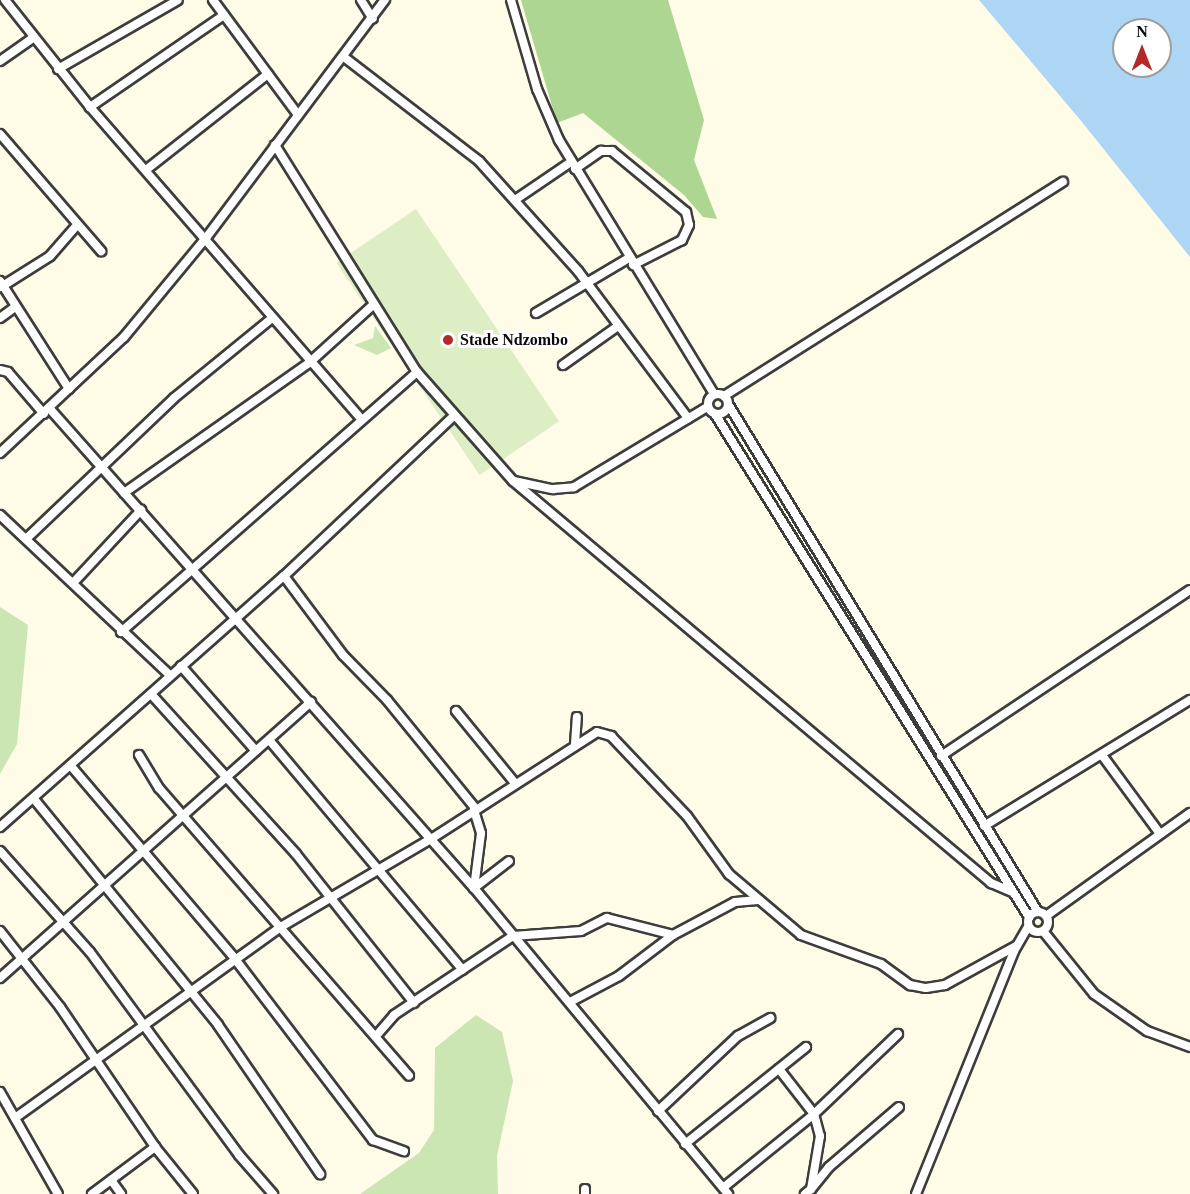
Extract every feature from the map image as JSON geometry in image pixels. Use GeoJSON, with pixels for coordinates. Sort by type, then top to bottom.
{"type":"FeatureCollection","features":[{"type":"Feature","properties":{"kind":"street"},"geometry":{"type":"LineString","coordinates":[[5,0],[32,39],[206,238],[309,363],[360,418]]}},
{"type":"Feature","properties":{"kind":"street"},"geometry":{"type":"LineString","coordinates":[[58,69],[178,0]]}},
{"type":"Feature","properties":{"kind":"street"},"geometry":{"type":"LineString","coordinates":[[213,0],[298,115]]}},
{"type":"Feature","properties":{"kind":"street"},"geometry":{"type":"LineString","coordinates":[[361,0],[373,19]]}},
{"type":"Feature","properties":{"kind":"street"},"geometry":{"type":"LineString","coordinates":[[0,453],[47,412],[124,337],[206,238],[373,19],[385,0]]}},
{"type":"Feature","properties":{"kind":"street"},"geometry":{"type":"LineString","coordinates":[[511,0],[537,90],[573,166],[714,394],[724,396],[1062,182]]}},
{"type":"Feature","properties":{"kind":"street"},"geometry":{"type":"LineString","coordinates":[[90,107],[224,15]]}},
{"type":"Feature","properties":{"kind":"street"},"geometry":{"type":"LineString","coordinates":[[0,61],[32,39]]}},
{"type":"Feature","properties":{"kind":"street"},"geometry":{"type":"LineString","coordinates":[[344,57],[479,161],[587,284],[688,418]]}},
{"type":"Feature","properties":{"kind":"street"},"geometry":{"type":"LineString","coordinates":[[146,170],[268,74]]}},
{"type":"Feature","properties":{"kind":"street"},"geometry":{"type":"LineString","coordinates":[[0,134],[100,251]]}},
{"type":"Feature","properties":{"kind":"street"},"geometry":{"type":"LineString","coordinates":[[275,145],[373,306],[417,372],[513,481],[991,883],[1012,892]]}},
{"type":"Feature","properties":{"kind":"street"},"geometry":{"type":"LineString","coordinates":[[514,200],[601,151],[612,151],[686,212],[689,225],[682,240],[631,262],[536,313]]}},
{"type":"Feature","properties":{"kind":"street"},"geometry":{"type":"LineString","coordinates":[[69,389],[1,285],[50,256],[77,225]]}},
{"type":"Feature","properties":{"kind":"street"},"geometry":{"type":"LineString","coordinates":[[124,493],[309,363],[373,306]]}},
{"type":"Feature","properties":{"kind":"street"},"geometry":{"type":"LineString","coordinates":[[0,318],[14,308]]}},
{"type":"Feature","properties":{"kind":"street"},"geometry":{"type":"LineString","coordinates":[[26,540],[101,466],[271,319]]}},
{"type":"Feature","properties":{"kind":"street"},"geometry":{"type":"LineString","coordinates":[[563,365],[618,326]]}},
{"type":"Feature","properties":{"kind":"street"},"geometry":{"type":"LineString","coordinates":[[0,370],[8,372],[101,466],[311,702],[474,888],[726,1192],[814,1114],[898,1034]]}},
{"type":"Feature","properties":{"kind":"street"},"geometry":{"type":"LineString","coordinates":[[121,632],[360,418],[417,372]]}},
{"type":"Feature","properties":{"kind":"street"},"geometry":{"type":"LineString","coordinates":[[513,481],[553,489],[574,487],[707,407],[714,394]]}},
{"type":"Feature","properties":{"kind":"street"},"geometry":{"type":"LineString","coordinates":[[724,396],[941,756],[1042,914],[1043,931],[1094,994],[1147,1031],[1190,1047]]}},
{"type":"Feature","properties":{"kind":"street"},"geometry":{"type":"LineString","coordinates":[[715,414],[724,412],[728,404]]}},
{"type":"Feature","properties":{"kind":"street"},"geometry":{"type":"LineString","coordinates":[[707,407],[715,414],[1029,917],[1028,927],[1016,946],[916,1194]]}},
{"type":"Feature","properties":{"kind":"street"},"geometry":{"type":"LineString","coordinates":[[0,827],[284,576],[454,416]]}},
{"type":"Feature","properties":{"kind":"street"},"geometry":{"type":"LineString","coordinates":[[73,584],[141,510]]}},
{"type":"Feature","properties":{"kind":"street"},"geometry":{"type":"LineString","coordinates":[[0,515],[121,632],[170,675]]}},
{"type":"Feature","properties":{"kind":"street"},"geometry":{"type":"LineString","coordinates":[[284,576],[343,655],[387,700],[475,809],[481,833],[474,888]]}},
{"type":"Feature","properties":{"kind":"street"},"geometry":{"type":"LineString","coordinates":[[941,756],[1190,591]]}},
{"type":"Feature","properties":{"kind":"street"},"geometry":{"type":"LineString","coordinates":[[181,666],[256,752]]}},
{"type":"Feature","properties":{"kind":"street"},"geometry":{"type":"LineString","coordinates":[[151,694],[329,897],[414,1002]]}},
{"type":"Feature","properties":{"kind":"street"},"geometry":{"type":"LineString","coordinates":[[984,826],[1190,700]]}},
{"type":"Feature","properties":{"kind":"street"},"geometry":{"type":"LineString","coordinates":[[0,978],[65,924],[311,702]]}},
{"type":"Feature","properties":{"kind":"street"},"geometry":{"type":"LineString","coordinates":[[456,711],[515,783]]}},
{"type":"Feature","properties":{"kind":"street"},"geometry":{"type":"LineString","coordinates":[[575,744],[577,717]]}},
{"type":"Feature","properties":{"kind":"street"},"geometry":{"type":"LineString","coordinates":[[15,1118],[193,994],[235,959],[279,928],[431,839],[575,744],[597,732],[611,736],[687,816],[726,871],[801,935],[881,964],[918,988],[945,985],[1016,946]]}},
{"type":"Feature","properties":{"kind":"street"},"geometry":{"type":"LineString","coordinates":[[270,741],[463,970]]}},
{"type":"Feature","properties":{"kind":"street"},"geometry":{"type":"LineString","coordinates":[[139,754],[159,788],[186,814],[279,928],[409,1076]]}},
{"type":"Feature","properties":{"kind":"street"},"geometry":{"type":"LineString","coordinates":[[1102,755],[1160,834]]}},
{"type":"Feature","properties":{"kind":"street"},"geometry":{"type":"LineString","coordinates":[[71,766],[235,959],[373,1140],[404,1151]]}},
{"type":"Feature","properties":{"kind":"street"},"geometry":{"type":"LineString","coordinates":[[34,799],[193,994],[320,1174]]}},
{"type":"Feature","properties":{"kind":"street"},"geometry":{"type":"LineString","coordinates":[[1029,917],[1042,914],[1190,813]]}},
{"type":"Feature","properties":{"kind":"street"},"geometry":{"type":"LineString","coordinates":[[0,850],[65,924],[146,1027],[238,1155],[273,1194]]}},
{"type":"Feature","properties":{"kind":"street"},"geometry":{"type":"LineString","coordinates":[[474,888],[509,861]]}},
{"type":"Feature","properties":{"kind":"street"},"geometry":{"type":"LineString","coordinates":[[570,1002],[619,976],[673,935],[735,902],[758,900]]}},
{"type":"Feature","properties":{"kind":"street"},"geometry":{"type":"LineString","coordinates":[[376,1036],[394,1015],[513,936],[581,931],[608,918],[673,935]]}},
{"type":"Feature","properties":{"kind":"street"},"geometry":{"type":"LineString","coordinates":[[1028,927],[1043,931]]}},
{"type":"Feature","properties":{"kind":"street"},"geometry":{"type":"LineString","coordinates":[[0,931],[25,959],[98,1059],[155,1147],[193,1194]]}},
{"type":"Feature","properties":{"kind":"street"},"geometry":{"type":"LineString","coordinates":[[658,1111],[738,1036],[768,1020],[768,1010]]}},
{"type":"Feature","properties":{"kind":"street"},"geometry":{"type":"LineString","coordinates":[[686,1144],[806,1047]]}},
{"type":"Feature","properties":{"kind":"street"},"geometry":{"type":"LineString","coordinates":[[778,1069],[814,1114],[820,1136],[808,1192]]}},
{"type":"Feature","properties":{"kind":"street"},"geometry":{"type":"LineString","coordinates":[[0,1092],[58,1194]]}},
{"type":"Feature","properties":{"kind":"street"},"geometry":{"type":"LineString","coordinates":[[808,1192],[829,1167],[899,1107]]}},
{"type":"Feature","properties":{"kind":"street"},"geometry":{"type":"LineString","coordinates":[[92,1194],[155,1147]]}},
{"type":"Feature","properties":{"kind":"street"},"geometry":{"type":"LineString","coordinates":[[111,1180],[121,1194]]}},
{"type":"Feature","properties":{"kind":"green space"},"geometry":{"type":"Polygon","coordinates":[[[521,0],[668,0],[704,120],[694,160],[717,219],[703,217],[684,195],[583,113],[557,123],[521,0]]]}},
{"type":"Feature","properties":{"kind":"green space","name":"Stade Ndzombo"},"geometry":{"type":"Polygon","coordinates":[[[416,209],[559,421],[480,475],[336,263],[416,209]]]}},
{"type":"Feature","properties":{"kind":"green space"},"geometry":{"type":"Polygon","coordinates":[[[375,326],[391,348],[377,355],[354,345],[373,338],[375,326]]]}},
{"type":"Feature","properties":{"kind":"green space"},"geometry":{"type":"Polygon","coordinates":[[[0,607],[28,625],[17,744],[0,774],[0,607]]]}},
{"type":"Feature","properties":{"kind":"green space"},"geometry":{"type":"Polygon","coordinates":[[[476,1015],[502,1032],[513,1081],[497,1156],[498,1194],[360,1194],[419,1153],[434,1130],[435,1048],[476,1015]]]}},
{"type":"Feature","properties":{"kind":"water"},"geometry":{"type":"Polygon","coordinates":[[[979,0],[1190,0],[1190,257],[1082,122],[979,0]]]}},
{"type":"Feature","properties":{"kind":"place","name":"Stade Ndzombo"},"geometry":{"type":"Point","coordinates":[448,340]}}]}
